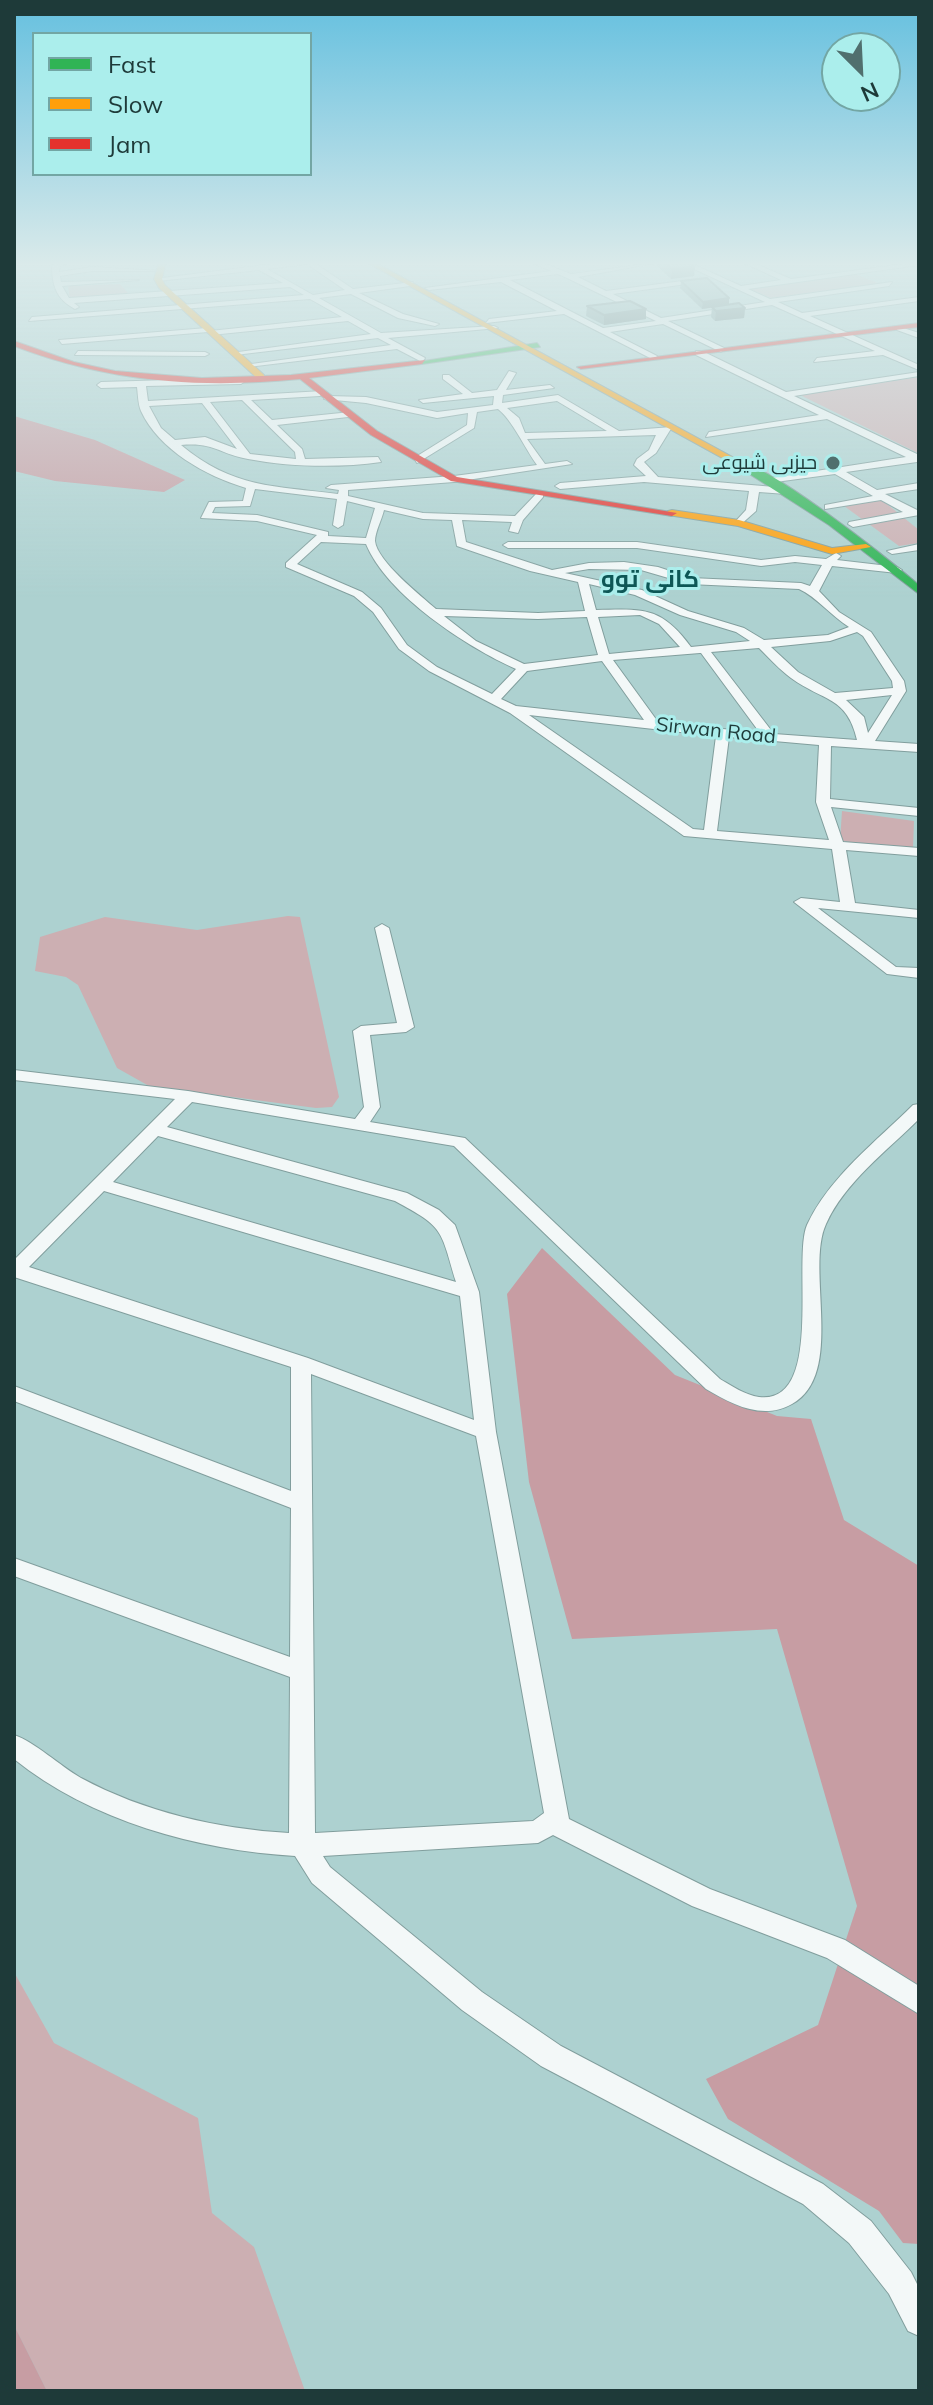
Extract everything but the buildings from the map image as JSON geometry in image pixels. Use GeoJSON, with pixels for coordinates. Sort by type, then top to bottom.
{"type":"FeatureCollection","features":[{"type":"Feature","properties":{"kind":"main road"},"geometry":{"type":"LineString","coordinates":[[287,374],[294,376],[417,460],[454,479],[739,523],[836,557],[866,547]]}},
{"type":"Feature","properties":{"kind":"main road"},"geometry":{"type":"LineString","coordinates":[[294,376],[308,374]]}},
{"type":"Feature","properties":{"kind":"main road"},"geometry":{"type":"LineString","coordinates":[[579,374],[669,429],[828,507],[894,560],[919,591]]}},
{"type":"Feature","properties":{"kind":"main road"},"geometry":{"type":"LineString","coordinates":[[595,374],[709,435],[782,484],[866,547],[919,575]]}},
{"type":"Feature","properties":{"kind":"street"},"geometry":{"type":"LineString","coordinates":[[511,374],[497,398],[500,407],[515,418],[550,492]]}},
{"type":"Feature","properties":{"kind":"street"},"geometry":{"type":"LineString","coordinates":[[742,374],[918,458]]}},
{"type":"Feature","properties":{"kind":"street"},"geometry":{"type":"LineString","coordinates":[[785,395],[918,374]]}},
{"type":"Feature","properties":{"kind":"street"},"geometry":{"type":"LineString","coordinates":[[101,385],[294,376]]}},
{"type":"Feature","properties":{"kind":"street"},"geometry":{"type":"LineString","coordinates":[[446,377],[469,394]]}},
{"type":"Feature","properties":{"kind":"street"},"geometry":{"type":"LineString","coordinates":[[141,384],[143,404],[149,418],[169,440],[218,476],[251,486],[343,492],[567,464]]}},
{"type":"Feature","properties":{"kind":"street"},"geometry":{"type":"LineString","coordinates":[[423,400],[550,388]]}},
{"type":"Feature","properties":{"kind":"street"},"geometry":{"type":"LineString","coordinates":[[143,404],[324,396],[366,400],[424,420],[558,398],[615,430],[646,423]]}},
{"type":"Feature","properties":{"kind":"street"},"geometry":{"type":"LineString","coordinates":[[244,398],[299,451],[301,461]]}},
{"type":"Feature","properties":{"kind":"street"},"geometry":{"type":"LineString","coordinates":[[204,400],[245,456]]}},
{"type":"Feature","properties":{"kind":"street"},"geometry":{"type":"LineString","coordinates":[[417,460],[471,426],[473,412]]}},
{"type":"Feature","properties":{"kind":"street"},"geometry":{"type":"LineString","coordinates":[[271,423],[348,414]]}},
{"type":"Feature","properties":{"kind":"street"},"geometry":{"type":"LineString","coordinates":[[709,435],[827,416]]}},
{"type":"Feature","properties":{"kind":"street"},"geometry":{"type":"LineString","coordinates":[[169,440],[224,429]]}},
{"type":"Feature","properties":{"kind":"street"},"geometry":{"type":"LineString","coordinates":[[521,436],[669,429]]}},
{"type":"Feature","properties":{"kind":"street"},"geometry":{"type":"LineString","coordinates":[[655,480],[639,465],[669,429]]}},
{"type":"Feature","properties":{"kind":"street"},"geometry":{"type":"LineString","coordinates":[[429,436],[442,443]]}},
{"type":"Feature","properties":{"kind":"street"},"geometry":{"type":"LineString","coordinates":[[169,440],[205,440],[245,456],[301,461],[378,460]]}},
{"type":"Feature","properties":{"kind":"street"},"geometry":{"type":"LineString","coordinates":[[508,545],[518,519],[550,492],[621,479],[754,490],[837,471],[918,458]]}},
{"type":"Feature","properties":{"kind":"street"},"geometry":{"type":"LineString","coordinates":[[837,471],[912,514],[919,525]]}},
{"type":"Feature","properties":{"kind":"street"},"geometry":{"type":"LineString","coordinates":[[251,486],[247,504],[212,504],[205,516],[257,518],[324,534],[290,565],[358,594],[377,610],[403,647],[433,669],[514,710],[689,833],[919,852]]}},
{"type":"Feature","properties":{"kind":"street"},"geometry":{"type":"LineString","coordinates":[[828,507],[919,486]]}},
{"type":"Feature","properties":{"kind":"street"},"geometry":{"type":"LineString","coordinates":[[739,523],[751,511],[754,490]]}},
{"type":"Feature","properties":{"kind":"street"},"geometry":{"type":"LineString","coordinates":[[343,492],[380,507],[457,519],[518,519]]}},
{"type":"Feature","properties":{"kind":"street"},"geometry":{"type":"LineString","coordinates":[[338,525],[343,492]]}},
{"type":"Feature","properties":{"kind":"street"},"geometry":{"type":"LineString","coordinates":[[380,507],[370,541],[378,559],[476,645],[523,668],[830,638],[858,628]]}},
{"type":"Feature","properties":{"kind":"street"},"geometry":{"type":"LineString","coordinates":[[853,524],[912,514]]}},
{"type":"Feature","properties":{"kind":"street"},"geometry":{"type":"LineString","coordinates":[[457,519],[461,544],[583,581],[638,592],[679,594],[763,584],[801,586],[813,591],[835,614],[867,634],[898,681],[900,691],[884,721],[865,746]]}},
{"type":"Feature","properties":{"kind":"street"},"geometry":{"type":"LineString","coordinates":[[321,539],[370,541]]}},
{"type":"Feature","properties":{"kind":"street"},"geometry":{"type":"LineString","coordinates":[[586,544],[590,564]]}},
{"type":"Feature","properties":{"kind":"street"},"geometry":{"type":"LineString","coordinates":[[491,554],[508,545],[648,546],[761,563],[836,557],[894,560],[919,547]]}},
{"type":"Feature","properties":{"kind":"street"},"geometry":{"type":"LineString","coordinates":[[813,591],[836,557]]}},
{"type":"Feature","properties":{"kind":"street"},"geometry":{"type":"LineString","coordinates":[[761,563],[763,584]]}},
{"type":"Feature","properties":{"kind":"street"},"geometry":{"type":"LineString","coordinates":[[547,572],[590,564],[674,574],[679,594],[763,645],[794,675],[834,697],[858,717],[865,746]]}},
{"type":"Feature","properties":{"kind":"street"},"geometry":{"type":"LineString","coordinates":[[583,581],[601,651],[653,724]]}},
{"type":"Feature","properties":{"kind":"street"},"geometry":{"type":"LineString","coordinates":[[436,612],[538,616],[653,614],[673,630],[689,652]]}},
{"type":"Feature","properties":{"kind":"street"},"geometry":{"type":"LineString","coordinates":[[705,651],[770,738]]}},
{"type":"Feature","properties":{"kind":"street"},"geometry":{"type":"LineString","coordinates":[[493,701],[523,668]]}},
{"type":"Feature","properties":{"kind":"street"},"geometry":{"type":"LineString","coordinates":[[834,697],[900,691]]}},
{"type":"Feature","properties":{"kind":"street","name":"Sirwan Road"},"geometry":{"type":"LineString","coordinates":[[514,710],[770,738],[919,748]]}},
{"type":"Feature","properties":{"kind":"street"},"geometry":{"type":"LineString","coordinates":[[710,835],[723,732]]}},
{"type":"Feature","properties":{"kind":"street"},"geometry":{"type":"LineString","coordinates":[[825,742],[823,802],[838,846],[848,907]]}},
{"type":"Feature","properties":{"kind":"street"},"geometry":{"type":"LineString","coordinates":[[823,802],[919,812]]}},
{"type":"Feature","properties":{"kind":"street"},"geometry":{"type":"LineString","coordinates":[[919,914],[801,902],[892,971],[919,973]]}},
{"type":"Feature","properties":{"kind":"street"},"geometry":{"type":"LineString","coordinates":[[361,1123],[372,1107],[361,1031],[406,1027],[382,928]]}},
{"type":"Feature","properties":{"kind":"street"},"geometry":{"type":"LineString","coordinates":[[14,1089],[21,1074],[188,1096],[459,1142],[713,1384],[749,1404],[770,1407],[787,1400],[794,1393],[808,1357],[813,1318],[812,1243],[816,1224],[841,1192],[919,1109]]}},
{"type":"Feature","properties":{"kind":"street"},"geometry":{"type":"LineString","coordinates":[[188,1096],[15,1270],[301,1363],[486,1432]]}},
{"type":"Feature","properties":{"kind":"street"},"geometry":{"type":"LineString","coordinates":[[14,1745],[53,1775],[120,1808],[260,1842],[302,1845],[538,1832],[553,1823],[557,1809],[486,1432],[469,1292],[455,1238],[442,1221],[424,1207],[401,1197],[157,1130]]}},
{"type":"Feature","properties":{"kind":"street"},"geometry":{"type":"LineString","coordinates":[[101,1184],[469,1292]]}},
{"type":"Feature","properties":{"kind":"street"},"geometry":{"type":"LineString","coordinates":[[301,1363],[299,1670],[302,1845],[321,1875],[472,2001],[551,2056],[813,2194],[860,2232],[900,2283],[919,2320]]}},
{"type":"Feature","properties":{"kind":"street"},"geometry":{"type":"LineString","coordinates":[[14,1393],[299,1503]]}},
{"type":"Feature","properties":{"kind":"street"},"geometry":{"type":"LineString","coordinates":[[14,1567],[299,1670]]}},
{"type":"Feature","properties":{"kind":"street"},"geometry":{"type":"LineString","coordinates":[[553,1823],[701,1898],[836,1949],[919,2001]]}},
{"type":"Feature","properties":{"kind":"shaded area"},"geometry":{"type":"Polygon","coordinates":[[[919,377],[918,453],[800,395],[919,377]]]}},
{"type":"Feature","properties":{"kind":"shaded area"},"geometry":{"type":"Polygon","coordinates":[[[14,416],[95,440],[185,480],[164,492],[55,481],[14,471],[14,416]]]}},
{"type":"Feature","properties":{"kind":"shaded area"},"geometry":{"type":"Polygon","coordinates":[[[882,500],[919,530],[919,543],[899,546],[844,506],[882,500]]]}},
{"type":"Feature","properties":{"kind":"shaded area"},"geometry":{"type":"Polygon","coordinates":[[[842,811],[914,821],[913,848],[840,841],[842,811]]]}},
{"type":"Feature","properties":{"kind":"shaded area"},"geometry":{"type":"Polygon","coordinates":[[[288,916],[300,917],[339,1097],[332,1107],[316,1108],[149,1086],[117,1068],[78,985],[66,977],[35,971],[40,937],[105,917],[197,930],[288,916]]]}},
{"type":"Feature","properties":{"kind":"shaded area"},"geometry":{"type":"Polygon","coordinates":[[[542,1248],[675,1375],[777,1416],[811,1419],[844,1520],[919,1566],[919,2244],[903,2243],[879,2211],[728,2119],[706,2079],[818,2025],[857,1906],[777,1629],[572,1639],[529,1482],[507,1294],[542,1248]]]}},
{"type":"Feature","properties":{"kind":"shaded area"},"geometry":{"type":"Polygon","coordinates":[[[14,1972],[54,2043],[198,2118],[212,2213],[254,2247],[305,2391],[47,2391],[14,2325],[14,1972]]]}},
{"type":"Feature","properties":{"kind":"shaded area"},"geometry":{"type":"Polygon","coordinates":[[[14,2325],[47,2391],[14,2391],[14,2325]]]}},
{"type":"Feature","properties":{"kind":"traffic: fast"},"geometry":{"type":"LineString","coordinates":[[740,464],[833,523],[919,591]]}},
{"type":"Feature","properties":{"kind":"traffic: slow"},"geometry":{"type":"LineString","coordinates":[[258,374],[261,377]]}},
{"type":"Feature","properties":{"kind":"traffic: slow"},"geometry":{"type":"LineString","coordinates":[[575,374],[740,464]]}},
{"type":"Feature","properties":{"kind":"traffic: slow"},"geometry":{"type":"LineString","coordinates":[[672,513],[739,523],[832,551],[866,547]]}},
{"type":"Feature","properties":{"kind":"traffic: jam"},"geometry":{"type":"LineString","coordinates":[[124,374],[202,381],[324,374]]}},
{"type":"Feature","properties":{"kind":"traffic: jam"},"geometry":{"type":"LineString","coordinates":[[301,376],[374,433],[454,479],[672,513]]}},
{"type":"Feature","properties":{"kind":"place","name":"حیزبی شیوعی"},"geometry":{"type":"Point","coordinates":[833,463]}},
{"type":"Feature","properties":{"kind":"district","name":"کانی توو"},"geometry":{"type":"Point","coordinates":[650,580]}}]}
